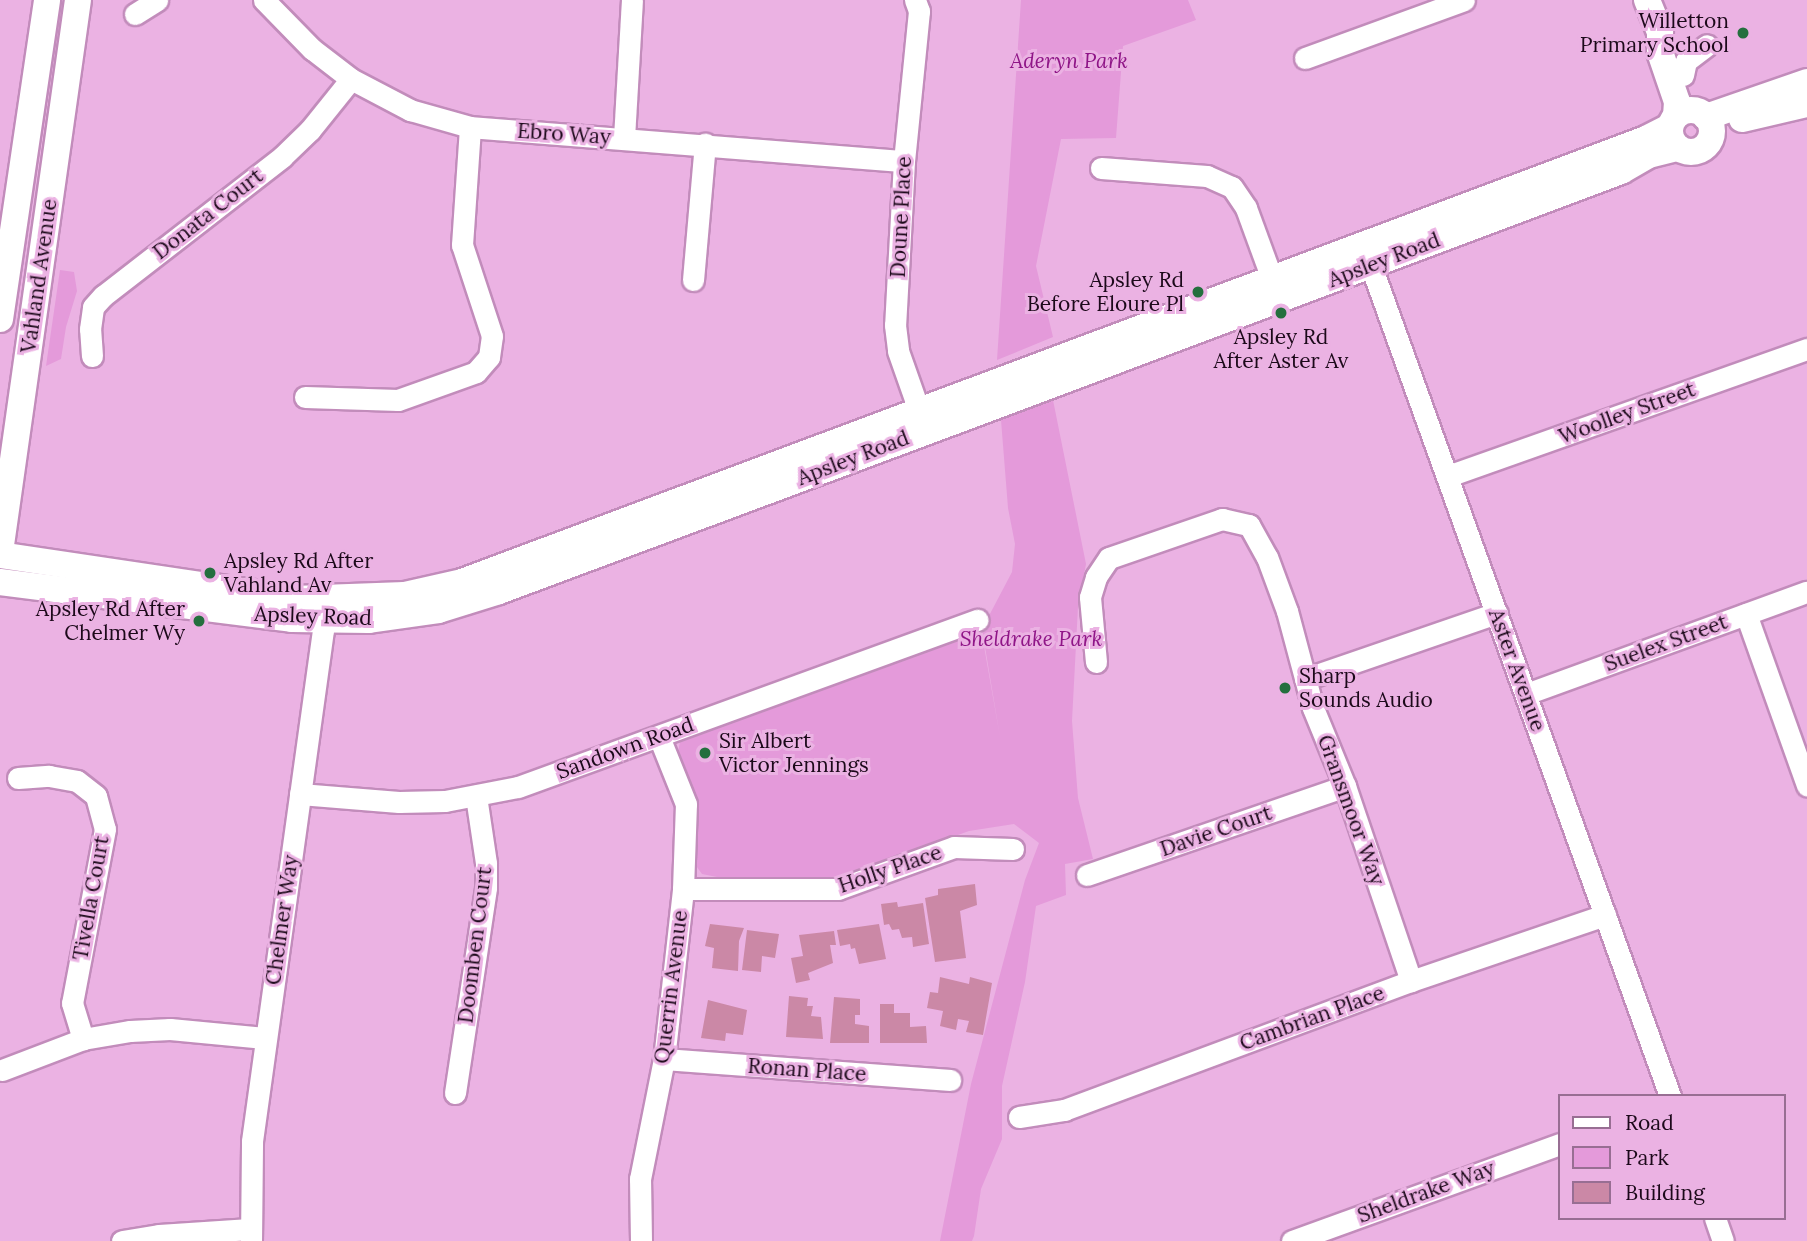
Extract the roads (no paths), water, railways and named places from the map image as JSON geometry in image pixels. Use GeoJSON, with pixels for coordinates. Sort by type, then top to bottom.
{"type":"FeatureCollection","features":[{"type":"Feature","properties":{"kind":"main road","name":"Vahland Avenue"},"geometry":{"type":"LineString","coordinates":[[0,319],[47,0]]}},
{"type":"Feature","properties":{"kind":"main road","name":"Vahland Avenue"},"geometry":{"type":"LineString","coordinates":[[0,554],[78,0]]}},
{"type":"Feature","properties":{"kind":"main road"},"geometry":{"type":"LineString","coordinates":[[1647,0],[1660,33],[1673,48],[1683,75],[1690,126]]}},
{"type":"Feature","properties":{"kind":"main road"},"geometry":{"type":"LineString","coordinates":[[1660,33],[1660,52],[1676,102],[1690,126]]}},
{"type":"Feature","properties":{"kind":"main road","name":"Apsley Road"},"geometry":{"type":"LineString","coordinates":[[0,582],[285,619],[462,582],[923,421],[1367,255],[1621,171],[1690,126],[1807,82]]}},
{"type":"Feature","properties":{"kind":"main road","name":"Apsley Road"},"geometry":{"type":"LineString","coordinates":[[1690,126],[1732,122],[1807,104]]}},
{"type":"Feature","properties":{"kind":"main road","name":"Apsley Road"},"geometry":{"type":"LineString","coordinates":[[923,421],[1272,279],[1367,255]]}},
{"type":"Feature","properties":{"kind":"main road","name":"Apsley Road"},"geometry":{"type":"LineString","coordinates":[[0,554],[323,611]]}},
{"type":"Feature","properties":{"kind":"street"},"geometry":{"type":"LineString","coordinates":[[135,14],[157,0]]}},
{"type":"Feature","properties":{"kind":"street","name":"Ebro Way"},"geometry":{"type":"LineString","coordinates":[[264,0],[312,50],[351,79],[410,110],[470,127],[904,161]]}},
{"type":"Feature","properties":{"kind":"street"},"geometry":{"type":"LineString","coordinates":[[624,138],[632,0]]}},
{"type":"Feature","properties":{"kind":"street","name":"Doune Place"},"geometry":{"type":"LineString","coordinates":[[915,0],[919,11],[904,161],[895,339],[923,421]]}},
{"type":"Feature","properties":{"kind":"street"},"geometry":{"type":"LineString","coordinates":[[1305,58],[1464,0]]}},
{"type":"Feature","properties":{"kind":"street"},"geometry":{"type":"LineString","coordinates":[[1683,75],[1686,61],[1707,46]]}},
{"type":"Feature","properties":{"kind":"street","name":"Donata Court"},"geometry":{"type":"LineString","coordinates":[[92,356],[90,329],[93,307],[103,296],[282,157],[310,130],[351,79]]}},
{"type":"Feature","properties":{"kind":"street"},"geometry":{"type":"LineString","coordinates":[[305,397],[398,400],[476,372],[489,357],[492,336],[462,245],[470,127]]}},
{"type":"Feature","properties":{"kind":"street"},"geometry":{"type":"LineString","coordinates":[[693,280],[705,144]]}},
{"type":"Feature","properties":{"kind":"street"},"geometry":{"type":"LineString","coordinates":[[1101,168],[1207,176],[1232,187],[1246,208],[1272,279]]}},
{"type":"Feature","properties":{"kind":"street","name":"Aster Avenue"},"geometry":{"type":"LineString","coordinates":[[1367,255],[1669,1094]]}},
{"type":"Feature","properties":{"kind":"street","name":"Woolley Street"},"geometry":{"type":"LineString","coordinates":[[1448,476],[1807,349]]}},
{"type":"Feature","properties":{"kind":"street","name":"Gransmoor Way"},"geometry":{"type":"LineString","coordinates":[[1096,662],[1090,597],[1096,577],[1109,558],[1222,519],[1250,525],[1267,557],[1287,611],[1313,708],[1345,786],[1411,981]]}},
{"type":"Feature","properties":{"kind":"street","name":"Suelex Street"},"geometry":{"type":"LineString","coordinates":[[1526,694],[1807,593]]}},
{"type":"Feature","properties":{"kind":"street","name":"Chelmer Way"},"geometry":{"type":"LineString","coordinates":[[250,1235],[252,1141],[323,611]]}},
{"type":"Feature","properties":{"kind":"street"},"geometry":{"type":"LineString","coordinates":[[1305,679],[1497,613]]}},
{"type":"Feature","properties":{"kind":"street"},"geometry":{"type":"LineString","coordinates":[[1746,614],[1807,785]]}},
{"type":"Feature","properties":{"kind":"street","name":"Sandown Road"},"geometry":{"type":"LineString","coordinates":[[300,794],[399,802],[476,796],[518,788],[978,620]]}},
{"type":"Feature","properties":{"kind":"street","name":"Querrin Avenue"},"geometry":{"type":"LineString","coordinates":[[641,1241],[640,1179],[664,1059],[683,889],[686,804],[659,737]]}},
{"type":"Feature","properties":{"kind":"street","name":"Tivella Court"},"geometry":{"type":"LineString","coordinates":[[18,778],[49,776],[77,782],[96,796],[105,829],[72,1003],[83,1039]]}},
{"type":"Feature","properties":{"kind":"street","name":"Davie Court"},"geometry":{"type":"LineString","coordinates":[[1087,875],[1345,786]]}},
{"type":"Feature","properties":{"kind":"street","name":"Doomben Court"},"geometry":{"type":"LineString","coordinates":[[455,1093],[485,887],[486,863],[476,796]]}},
{"type":"Feature","properties":{"kind":"street","name":"Holly Place"},"geometry":{"type":"LineString","coordinates":[[683,889],[838,889],[954,847],[1013,849]]}},
{"type":"Feature","properties":{"kind":"street","name":"Cambrian Place"},"geometry":{"type":"LineString","coordinates":[[1019,1117],[1064,1110],[1411,981],[1605,915]]}},
{"type":"Feature","properties":{"kind":"street"},"geometry":{"type":"LineString","coordinates":[[2,1070],[83,1039],[130,1031],[170,1029],[265,1038]]}},
{"type":"Feature","properties":{"kind":"street","name":"Ronan Place"},"geometry":{"type":"LineString","coordinates":[[664,1059],[950,1080]]}},
{"type":"Feature","properties":{"kind":"street","name":"Sheldrake Way"},"geometry":{"type":"LineString","coordinates":[[1292,1241],[1559,1144]]}},
{"type":"Feature","properties":{"kind":"street"},"geometry":{"type":"LineString","coordinates":[[1716,1220],[1723,1241]]}},
{"type":"Feature","properties":{"kind":"street"},"geometry":{"type":"LineString","coordinates":[[122,1241],[159,1235],[250,1235]]}},
{"type":"Feature","properties":{"kind":"place","name":"Willetton Primary School"},"geometry":{"type":"Point","coordinates":[1743,33]}},
{"type":"Feature","properties":{"kind":"place","name":"Apsley Rd Before Eloure Pl"},"geometry":{"type":"Point","coordinates":[1198,292]}},
{"type":"Feature","properties":{"kind":"place","name":"Apsley Rd After Aster Av"},"geometry":{"type":"Point","coordinates":[1281,313]}},
{"type":"Feature","properties":{"kind":"place","name":"Apsley Rd After Vahland Av"},"geometry":{"type":"Point","coordinates":[210,573]}},
{"type":"Feature","properties":{"kind":"place","name":"Apsley Rd After Chelmer Wy"},"geometry":{"type":"Point","coordinates":[199,621]}},
{"type":"Feature","properties":{"kind":"place","name":"Sharp Sounds Audio"},"geometry":{"type":"Point","coordinates":[1285,688]}},
{"type":"Feature","properties":{"kind":"place","name":"Sir Albert Victor Jennings"},"geometry":{"type":"Point","coordinates":[705,753]}},
{"type":"Feature","properties":{"kind":"park label","name":"Aderyn Park"},"geometry":{"type":"Point","coordinates":[1069,61]}},
{"type":"Feature","properties":{"kind":"park label","name":"Sheldrake Park"},"geometry":{"type":"Point","coordinates":[1031,639]}}]}
